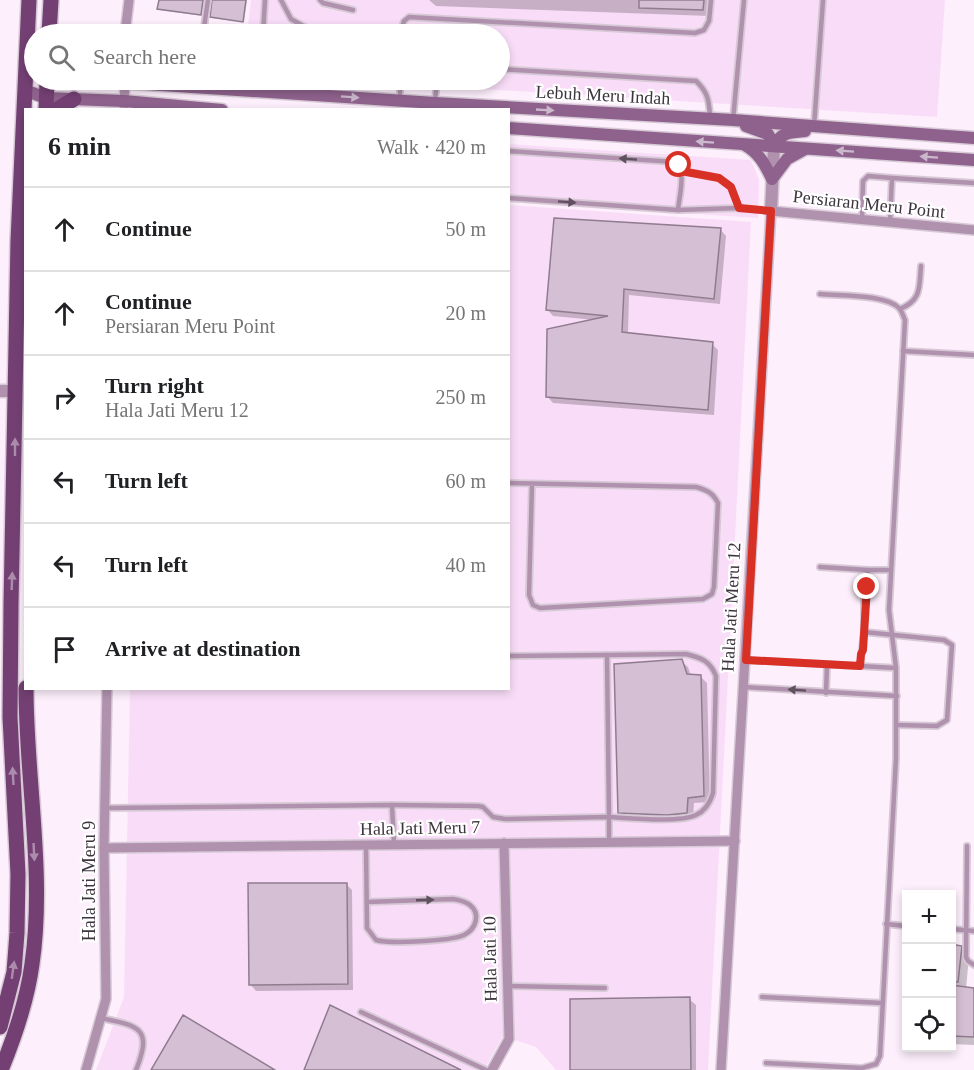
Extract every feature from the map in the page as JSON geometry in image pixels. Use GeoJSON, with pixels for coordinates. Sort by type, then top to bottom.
{"type":"FeatureCollection","features":[{"type":"Feature","properties":{"kind":"main road"},"geometry":{"type":"LineString","coordinates":[[28,24],[29,0]]}},
{"type":"Feature","properties":{"kind":"main road"},"geometry":{"type":"LineString","coordinates":[[50,24],[51,0]]}},
{"type":"Feature","properties":{"kind":"main road"},"geometry":{"type":"LineString","coordinates":[[24,90],[50,106],[74,99],[124,105],[183,108]]}},
{"type":"Feature","properties":{"kind":"main road"},"geometry":{"type":"LineString","coordinates":[[0,1027],[14,972],[18,874],[10,717],[24,90]]}},
{"type":"Feature","properties":{"kind":"main road"},"geometry":{"type":"LineString","coordinates":[[48,90],[50,106]]}},
{"type":"Feature","properties":{"kind":"main road","name":"Lebuh Meru Indah"},"geometry":{"type":"LineString","coordinates":[[280,90],[400,101],[730,120],[974,138]]}},
{"type":"Feature","properties":{"kind":"main road"},"geometry":{"type":"LineString","coordinates":[[730,120],[765,132],[774,146]]}},
{"type":"Feature","properties":{"kind":"main road"},"geometry":{"type":"LineString","coordinates":[[510,129],[974,160]]}},
{"type":"Feature","properties":{"kind":"main road"},"geometry":{"type":"LineString","coordinates":[[774,146],[779,138],[789,132],[860,129]]}},
{"type":"Feature","properties":{"kind":"main road"},"geometry":{"type":"LineString","coordinates":[[744,144],[762,159],[772,179],[787,159],[807,148]]}},
{"type":"Feature","properties":{"kind":"main road"},"geometry":{"type":"LineString","coordinates":[[1,1070],[15,1036],[24,1004],[32,965],[35,932],[35,873],[26,690]]}},
{"type":"Feature","properties":{"kind":"street"},"geometry":{"type":"LineString","coordinates":[[126,24],[129,0]]}},
{"type":"Feature","properties":{"kind":"street","name":"Hala Jati Meru 12"},"geometry":{"type":"LineString","coordinates":[[721,1070],[774,146]]}},
{"type":"Feature","properties":{"kind":"street","name":"Persiaran Meru Point"},"geometry":{"type":"LineString","coordinates":[[771,211],[974,230]]}},
{"type":"Feature","properties":{"kind":"street","name":"Hala Jati Meru 9"},"geometry":{"type":"LineString","coordinates":[[86,1070],[106,999],[104,848],[107,690]]}},
{"type":"Feature","properties":{"kind":"street","name":"Hala Jati Meru 7"},"geometry":{"type":"LineString","coordinates":[[104,848],[735,841]]}},
{"type":"Feature","properties":{"kind":"street","name":"Hala Jati 10"},"geometry":{"type":"LineString","coordinates":[[492,1070],[509,1039],[504,843]]}},
{"type":"Feature","properties":{"kind":"lane"},"geometry":{"type":"LineString","coordinates":[[204,24],[208,0]]}},
{"type":"Feature","properties":{"kind":"lane"},"geometry":{"type":"LineString","coordinates":[[264,24],[265,0]]}},
{"type":"Feature","properties":{"kind":"lane"},"geometry":{"type":"LineString","coordinates":[[280,0],[291,19],[300,24]]}},
{"type":"Feature","properties":{"kind":"lane"},"geometry":{"type":"LineString","coordinates":[[320,0],[323,3],[353,10]]}},
{"type":"Feature","properties":{"kind":"lane"},"geometry":{"type":"LineString","coordinates":[[403,24],[409,17],[695,33],[704,30],[709,21],[711,0]]}},
{"type":"Feature","properties":{"kind":"lane"},"geometry":{"type":"LineString","coordinates":[[730,120],[744,0]]}},
{"type":"Feature","properties":{"kind":"lane"},"geometry":{"type":"LineString","coordinates":[[814,126],[823,0]]}},
{"type":"Feature","properties":{"kind":"lane"},"geometry":{"type":"LineString","coordinates":[[510,70],[696,81],[705,88],[709,100],[710,119]]}},
{"type":"Feature","properties":{"kind":"lane"},"geometry":{"type":"LineString","coordinates":[[400,90],[400,101]]}},
{"type":"Feature","properties":{"kind":"lane"},"geometry":{"type":"LineString","coordinates":[[435,103],[436,90]]}},
{"type":"Feature","properties":{"kind":"lane"},"geometry":{"type":"LineString","coordinates":[[510,150],[675,162],[681,171],[678,210]]}},
{"type":"Feature","properties":{"kind":"lane"},"geometry":{"type":"LineString","coordinates":[[681,171],[719,178],[731,187],[739,208]]}},
{"type":"Feature","properties":{"kind":"lane"},"geometry":{"type":"LineString","coordinates":[[862,218],[863,181],[868,176],[974,183]]}},
{"type":"Feature","properties":{"kind":"lane"},"geometry":{"type":"LineString","coordinates":[[890,223],[892,177]]}},
{"type":"Feature","properties":{"kind":"lane","name":"Persiaran Meru Point"},"geometry":{"type":"LineString","coordinates":[[510,198],[678,210],[739,208],[771,211]]}},
{"type":"Feature","properties":{"kind":"lane"},"geometry":{"type":"LineString","coordinates":[[900,309],[909,305],[917,297],[921,267]]}},
{"type":"Feature","properties":{"kind":"lane"},"geometry":{"type":"LineString","coordinates":[[766,1063],[862,1068],[876,1064],[880,1056],[897,725],[896,668],[889,610],[905,320],[900,309],[891,302],[875,298],[820,294]]}},
{"type":"Feature","properties":{"kind":"lane"},"geometry":{"type":"LineString","coordinates":[[903,351],[974,355]]}},
{"type":"Feature","properties":{"kind":"lane"},"geometry":{"type":"LineString","coordinates":[[510,483],[705,489],[714,495],[718,503],[712,594],[703,598],[552,608],[540,608],[533,604],[529,595],[532,484]]}},
{"type":"Feature","properties":{"kind":"lane"},"geometry":{"type":"LineString","coordinates":[[820,567],[891,570]]}},
{"type":"Feature","properties":{"kind":"lane"},"geometry":{"type":"LineString","coordinates":[[860,666],[868,570]]}},
{"type":"Feature","properties":{"kind":"lane"},"geometry":{"type":"LineString","coordinates":[[864,632],[948,641],[952,645],[947,720],[937,726],[897,725]]}},
{"type":"Feature","properties":{"kind":"lane"},"geometry":{"type":"LineString","coordinates":[[105,808],[478,806],[483,807],[493,817],[505,819],[686,819],[702,811],[710,802],[713,793],[716,676],[712,665],[707,661],[686,654],[510,656]]}},
{"type":"Feature","properties":{"kind":"lane"},"geometry":{"type":"LineString","coordinates":[[607,655],[609,842]]}},
{"type":"Feature","properties":{"kind":"lane"},"geometry":{"type":"LineString","coordinates":[[746,660],[896,668]]}},
{"type":"Feature","properties":{"kind":"lane"},"geometry":{"type":"LineString","coordinates":[[826,693],[827,665]]}},
{"type":"Feature","properties":{"kind":"lane"},"geometry":{"type":"LineString","coordinates":[[744,687],[897,696]]}},
{"type":"Feature","properties":{"kind":"lane"},"geometry":{"type":"LineString","coordinates":[[392,805],[394,844]]}},
{"type":"Feature","properties":{"kind":"lane"},"geometry":{"type":"LineString","coordinates":[[366,845],[367,928],[376,940],[382,942],[446,939],[466,934],[476,924],[472,906],[453,899],[367,902]]}},
{"type":"Feature","properties":{"kind":"lane"},"geometry":{"type":"LineString","coordinates":[[967,846],[966,957],[968,962],[974,965]]}},
{"type":"Feature","properties":{"kind":"lane"},"geometry":{"type":"LineString","coordinates":[[886,924],[902,926]]}},
{"type":"Feature","properties":{"kind":"lane"},"geometry":{"type":"LineString","coordinates":[[956,929],[974,931]]}},
{"type":"Feature","properties":{"kind":"lane"},"geometry":{"type":"LineString","coordinates":[[507,986],[605,988]]}},
{"type":"Feature","properties":{"kind":"lane"},"geometry":{"type":"LineString","coordinates":[[762,997],[882,1003]]}},
{"type":"Feature","properties":{"kind":"lane"},"geometry":{"type":"LineString","coordinates":[[361,1012],[486,1070]]}},
{"type":"Feature","properties":{"kind":"lane"},"geometry":{"type":"LineString","coordinates":[[101,1018],[127,1024],[137,1029],[142,1036],[144,1042],[142,1055],[136,1070]]}},
{"type":"Feature","properties":{"kind":"shaded area"},"geometry":{"type":"Polygon","coordinates":[[[251,0],[945,0],[937,117],[498,90],[510,90],[510,24],[248,24],[251,0]]]}},
{"type":"Feature","properties":{"kind":"shaded area"},"geometry":{"type":"Polygon","coordinates":[[[510,144],[751,160],[759,179],[758,218],[510,202],[510,144]]]}},
{"type":"Feature","properties":{"kind":"shaded area"},"geometry":{"type":"Polygon","coordinates":[[[510,205],[751,222],[708,1070],[556,1070],[536,1047],[503,1036],[484,1070],[96,1070],[124,997],[130,690],[510,690],[510,205]]]}},
{"type":"Feature","properties":{"kind":"building"},"geometry":{"type":"Polygon","coordinates":[[[159,0],[203,0],[201,15],[157,9],[159,0]]]}},
{"type":"Feature","properties":{"kind":"building"},"geometry":{"type":"Polygon","coordinates":[[[212,0],[246,0],[243,22],[210,17],[212,0]]]}},
{"type":"Feature","properties":{"kind":"building"},"geometry":{"type":"Polygon","coordinates":[[[639,0],[704,0],[703,10],[639,8],[639,0]]]}},
{"type":"Feature","properties":{"kind":"building"},"geometry":{"type":"Polygon","coordinates":[[[554,218],[721,228],[714,299],[624,289],[622,332],[713,342],[708,410],[546,397],[547,329],[608,316],[546,310],[554,218]]]}},
{"type":"Feature","properties":{"kind":"building"},"geometry":{"type":"Polygon","coordinates":[[[682,659],[687,674],[701,675],[704,796],[688,798],[687,813],[667,815],[618,813],[614,664],[682,659]]]}},
{"type":"Feature","properties":{"kind":"building"},"geometry":{"type":"Polygon","coordinates":[[[248,883],[347,883],[348,984],[249,985],[248,883]]]}},
{"type":"Feature","properties":{"kind":"building"},"geometry":{"type":"Polygon","coordinates":[[[956,945],[962,946],[958,982],[956,982],[956,945]]]}},
{"type":"Feature","properties":{"kind":"building"},"geometry":{"type":"Polygon","coordinates":[[[956,986],[974,988],[974,1037],[956,1036],[956,986]]]}},
{"type":"Feature","properties":{"kind":"building"},"geometry":{"type":"Polygon","coordinates":[[[690,997],[691,1070],[570,1070],[570,999],[690,997]]]}},
{"type":"Feature","properties":{"kind":"building"},"geometry":{"type":"Polygon","coordinates":[[[330,1005],[461,1070],[304,1070],[330,1005]]]}},
{"type":"Feature","properties":{"kind":"building"},"geometry":{"type":"Polygon","coordinates":[[[183,1015],[275,1070],[151,1070],[183,1015]]]}},
{"type":"Feature","properties":{"kind":"route"},"geometry":{"type":"LineString","coordinates":[[679,165],[681,171],[719,178],[731,187],[739,208],[771,211],[746,660],[860,666],[867,587]]}}]}
